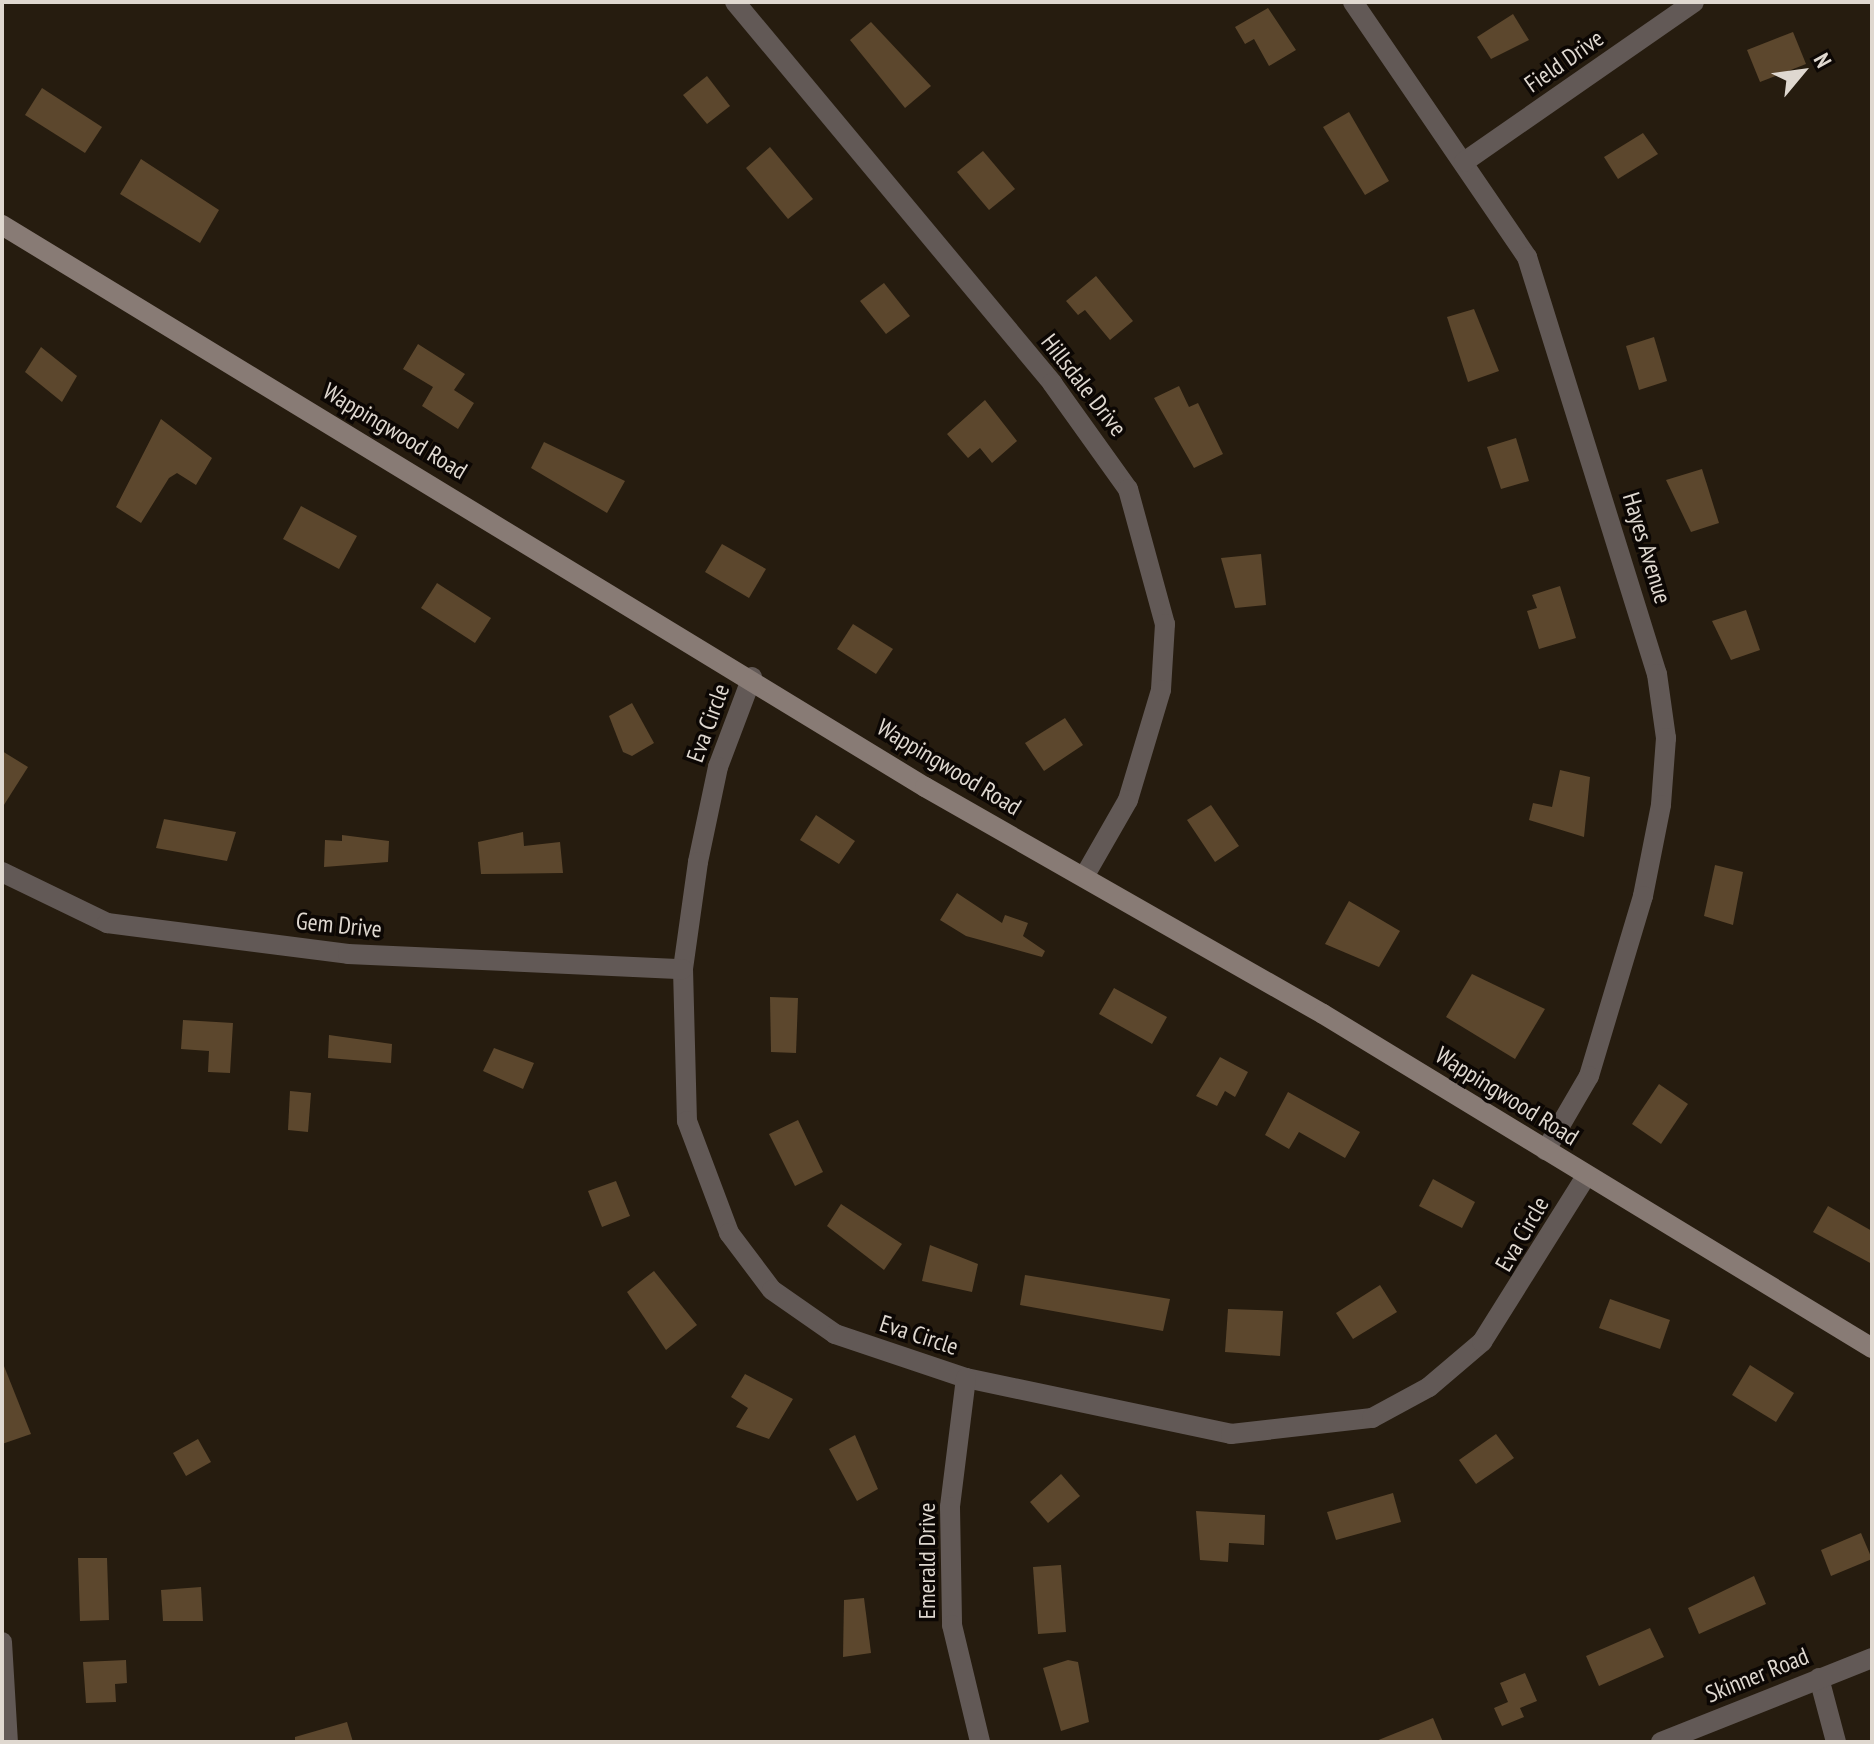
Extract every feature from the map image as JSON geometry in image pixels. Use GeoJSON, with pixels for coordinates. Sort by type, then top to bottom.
{"type":"FeatureCollection","features":[{"type":"Feature","properties":{"kind":"main road","name":"Wappingwood Road"},"geometry":{"type":"LineString","coordinates":[[2,225],[752,677],[925,787],[1085,875],[1872,1348]]}},
{"type":"Feature","properties":{"kind":"street","name":"Hillsdale Drive"},"geometry":{"type":"LineString","coordinates":[[735,2],[1052,383],[1128,489],[1165,624],[1161,690],[1134,787],[1085,875]]}},
{"type":"Feature","properties":{"kind":"street","name":"Hayes Avenue"},"geometry":{"type":"LineString","coordinates":[[1353,2],[1527,257],[1552,325],[1657,674],[1666,738],[1661,805],[1619,986],[1589,1076],[1546,1150]]}},
{"type":"Feature","properties":{"kind":"street","name":"Field Drive"},"geometry":{"type":"LineString","coordinates":[[1464,162],[1694,2]]}},
{"type":"Feature","properties":{"kind":"street","name":"Eva Circle"},"geometry":{"type":"LineString","coordinates":[[752,677],[718,767],[683,969],[687,1121],[729,1233],[772,1290],[835,1334],[966,1378],[1231,1434],[1372,1418],[1429,1387],[1482,1342],[1586,1176]]}},
{"type":"Feature","properties":{"kind":"street","name":"Gem Drive"},"geometry":{"type":"LineString","coordinates":[[2,872],[107,923],[348,954],[683,969]]}},
{"type":"Feature","properties":{"kind":"street","name":"Emerald Drive"},"geometry":{"type":"LineString","coordinates":[[966,1378],[950,1507],[952,1625],[980,1742]]}},
{"type":"Feature","properties":{"kind":"street"},"geometry":{"type":"LineString","coordinates":[[2,1642],[8,1742]]}},
{"type":"Feature","properties":{"kind":"street","name":"Skinner Road"},"geometry":{"type":"LineString","coordinates":[[1661,1742],[1872,1658]]}},
{"type":"Feature","properties":{"kind":"street"},"geometry":{"type":"LineString","coordinates":[[1819,1678],[1836,1742]]}},
{"type":"Feature","properties":{"kind":"building"},"geometry":{"type":"Polygon","coordinates":[[[1268,8],[1296,50],[1269,66],[1254,39],[1245,44],[1235,27],[1268,8]]]}},
{"type":"Feature","properties":{"kind":"building"},"geometry":{"type":"Polygon","coordinates":[[[1513,14],[1529,40],[1491,59],[1477,37],[1513,14]]]}},
{"type":"Feature","properties":{"kind":"building"},"geometry":{"type":"Polygon","coordinates":[[[871,22],[931,86],[905,108],[850,40],[871,22]]]}},
{"type":"Feature","properties":{"kind":"building"},"geometry":{"type":"Polygon","coordinates":[[[1793,32],[1806,64],[1760,82],[1747,50],[1793,32]]]}},
{"type":"Feature","properties":{"kind":"building"},"geometry":{"type":"Polygon","coordinates":[[[707,76],[730,106],[707,124],[683,95],[707,76]]]}},
{"type":"Feature","properties":{"kind":"building"},"geometry":{"type":"Polygon","coordinates":[[[42,88],[102,127],[85,153],[25,115],[42,88]]]}},
{"type":"Feature","properties":{"kind":"building"},"geometry":{"type":"Polygon","coordinates":[[[1349,112],[1389,181],[1365,195],[1323,127],[1349,112]]]}},
{"type":"Feature","properties":{"kind":"building"},"geometry":{"type":"Polygon","coordinates":[[[1643,133],[1658,154],[1618,179],[1604,157],[1643,133]]]}},
{"type":"Feature","properties":{"kind":"building"},"geometry":{"type":"Polygon","coordinates":[[[770,147],[813,199],[788,219],[746,168],[770,147]]]}},
{"type":"Feature","properties":{"kind":"building"},"geometry":{"type":"Polygon","coordinates":[[[983,151],[1015,189],[989,210],[957,172],[983,151]]]}},
{"type":"Feature","properties":{"kind":"building"},"geometry":{"type":"Polygon","coordinates":[[[141,159],[219,210],[200,243],[120,194],[141,159]]]}},
{"type":"Feature","properties":{"kind":"building"},"geometry":{"type":"Polygon","coordinates":[[[1096,276],[1133,321],[1110,340],[1085,310],[1078,315],[1066,301],[1096,276]]]}},
{"type":"Feature","properties":{"kind":"building"},"geometry":{"type":"Polygon","coordinates":[[[884,283],[910,316],[886,334],[860,301],[884,283]]]}},
{"type":"Feature","properties":{"kind":"building"},"geometry":{"type":"Polygon","coordinates":[[[1474,309],[1499,371],[1468,382],[1447,317],[1474,309]]]}},
{"type":"Feature","properties":{"kind":"building"},"geometry":{"type":"Polygon","coordinates":[[[1654,337],[1667,381],[1639,390],[1626,346],[1654,337]]]}},
{"type":"Feature","properties":{"kind":"building"},"geometry":{"type":"Polygon","coordinates":[[[418,344],[465,374],[454,390],[474,403],[458,429],[422,406],[433,387],[403,369],[418,344]]]}},
{"type":"Feature","properties":{"kind":"building"},"geometry":{"type":"Polygon","coordinates":[[[41,347],[77,376],[62,402],[25,372],[41,347]]]}},
{"type":"Feature","properties":{"kind":"building"},"geometry":{"type":"Polygon","coordinates":[[[1179,386],[1189,407],[1198,403],[1223,454],[1194,468],[1154,398],[1179,386]]]}},
{"type":"Feature","properties":{"kind":"building"},"geometry":{"type":"Polygon","coordinates":[[[985,400],[1017,441],[992,463],[980,448],[968,458],[947,434],[985,400]]]}},
{"type":"Feature","properties":{"kind":"building"},"geometry":{"type":"Polygon","coordinates":[[[161,419],[212,458],[196,485],[177,473],[169,478],[141,523],[116,507],[161,419]]]}},
{"type":"Feature","properties":{"kind":"building"},"geometry":{"type":"Polygon","coordinates":[[[1516,438],[1529,481],[1501,489],[1487,447],[1516,438]]]}},
{"type":"Feature","properties":{"kind":"building"},"geometry":{"type":"Polygon","coordinates":[[[544,442],[625,481],[607,513],[531,468],[544,442]]]}},
{"type":"Feature","properties":{"kind":"building"},"geometry":{"type":"Polygon","coordinates":[[[1702,469],[1719,523],[1691,532],[1666,480],[1702,469]]]}},
{"type":"Feature","properties":{"kind":"building"},"geometry":{"type":"Polygon","coordinates":[[[301,506],[357,536],[339,569],[283,539],[301,506]]]}},
{"type":"Feature","properties":{"kind":"building"},"geometry":{"type":"Polygon","coordinates":[[[722,544],[766,569],[749,598],[705,572],[722,544]]]}},
{"type":"Feature","properties":{"kind":"building"},"geometry":{"type":"Polygon","coordinates":[[[1261,554],[1266,605],[1235,608],[1221,558],[1261,554]]]}},
{"type":"Feature","properties":{"kind":"building"},"geometry":{"type":"Polygon","coordinates":[[[437,583],[491,618],[475,643],[421,608],[437,583]]]}},
{"type":"Feature","properties":{"kind":"building"},"geometry":{"type":"Polygon","coordinates":[[[1560,586],[1576,638],[1539,649],[1527,611],[1537,608],[1532,595],[1560,586]]]}},
{"type":"Feature","properties":{"kind":"building"},"geometry":{"type":"Polygon","coordinates":[[[1746,610],[1760,650],[1731,660],[1712,621],[1746,610]]]}},
{"type":"Feature","properties":{"kind":"building"},"geometry":{"type":"Polygon","coordinates":[[[853,624],[893,649],[876,674],[837,649],[853,624]]]}},
{"type":"Feature","properties":{"kind":"building"},"geometry":{"type":"Polygon","coordinates":[[[632,703],[654,743],[632,756],[623,752],[609,716],[632,703]]]}},
{"type":"Feature","properties":{"kind":"building"},"geometry":{"type":"Polygon","coordinates":[[[1065,718],[1083,745],[1044,771],[1025,743],[1065,718]]]}},
{"type":"Feature","properties":{"kind":"building"},"geometry":{"type":"Polygon","coordinates":[[[2,751],[28,767],[2,808],[2,751]]]}},
{"type":"Feature","properties":{"kind":"building"},"geometry":{"type":"Polygon","coordinates":[[[1560,770],[1590,777],[1584,837],[1529,820],[1533,803],[1552,807],[1560,770]]]}},
{"type":"Feature","properties":{"kind":"building"},"geometry":{"type":"Polygon","coordinates":[[[1211,805],[1239,846],[1215,862],[1187,820],[1211,805]]]}},
{"type":"Feature","properties":{"kind":"building"},"geometry":{"type":"Polygon","coordinates":[[[816,815],[855,841],[839,864],[800,840],[816,815]]]}},
{"type":"Feature","properties":{"kind":"building"},"geometry":{"type":"Polygon","coordinates":[[[164,819],[236,832],[227,861],[156,848],[164,819]]]}},
{"type":"Feature","properties":{"kind":"building"},"geometry":{"type":"Polygon","coordinates":[[[523,832],[524,846],[560,842],[563,873],[481,874],[478,842],[523,832]]]}},
{"type":"Feature","properties":{"kind":"building"},"geometry":{"type":"Polygon","coordinates":[[[342,835],[389,841],[388,862],[324,867],[325,840],[342,841],[342,835]]]}},
{"type":"Feature","properties":{"kind":"building"},"geometry":{"type":"Polygon","coordinates":[[[1715,865],[1743,872],[1733,925],[1704,916],[1715,865]]]}},
{"type":"Feature","properties":{"kind":"building"},"geometry":{"type":"Polygon","coordinates":[[[957,893],[1002,923],[1005,915],[1028,923],[1023,936],[1045,951],[1042,957],[966,936],[940,920],[957,893]]]}},
{"type":"Feature","properties":{"kind":"building"},"geometry":{"type":"Polygon","coordinates":[[[1349,901],[1400,931],[1379,967],[1325,944],[1349,901]]]}},
{"type":"Feature","properties":{"kind":"building"},"geometry":{"type":"Polygon","coordinates":[[[1472,974],[1545,1009],[1515,1059],[1446,1017],[1472,974]]]}},
{"type":"Feature","properties":{"kind":"building"},"geometry":{"type":"Polygon","coordinates":[[[1114,988],[1167,1017],[1152,1044],[1099,1014],[1114,988]]]}},
{"type":"Feature","properties":{"kind":"building"},"geometry":{"type":"Polygon","coordinates":[[[770,997],[798,998],[796,1053],[771,1052],[770,997]]]}},
{"type":"Feature","properties":{"kind":"building"},"geometry":{"type":"Polygon","coordinates":[[[183,1020],[233,1023],[230,1073],[208,1072],[209,1051],[181,1049],[183,1020]]]}},
{"type":"Feature","properties":{"kind":"building"},"geometry":{"type":"Polygon","coordinates":[[[329,1035],[392,1044],[391,1063],[328,1058],[329,1035]]]}},
{"type":"Feature","properties":{"kind":"building"},"geometry":{"type":"Polygon","coordinates":[[[494,1048],[534,1063],[523,1089],[483,1071],[494,1048]]]}},
{"type":"Feature","properties":{"kind":"building"},"geometry":{"type":"Polygon","coordinates":[[[1220,1057],[1248,1072],[1235,1097],[1225,1091],[1217,1106],[1196,1096],[1220,1057]]]}},
{"type":"Feature","properties":{"kind":"building"},"geometry":{"type":"Polygon","coordinates":[[[1659,1084],[1688,1104],[1661,1144],[1632,1124],[1659,1084]]]}},
{"type":"Feature","properties":{"kind":"building"},"geometry":{"type":"Polygon","coordinates":[[[290,1091],[311,1093],[308,1132],[288,1130],[290,1091]]]}},
{"type":"Feature","properties":{"kind":"building"},"geometry":{"type":"Polygon","coordinates":[[[1288,1092],[1360,1132],[1345,1158],[1299,1132],[1289,1149],[1265,1135],[1288,1092]]]}},
{"type":"Feature","properties":{"kind":"building"},"geometry":{"type":"Polygon","coordinates":[[[798,1120],[823,1172],[795,1186],[769,1134],[798,1120]]]}},
{"type":"Feature","properties":{"kind":"building"},"geometry":{"type":"Polygon","coordinates":[[[1433,1179],[1475,1202],[1462,1228],[1419,1206],[1433,1179]]]}},
{"type":"Feature","properties":{"kind":"building"},"geometry":{"type":"Polygon","coordinates":[[[616,1181],[630,1216],[602,1227],[588,1191],[616,1181]]]}},
{"type":"Feature","properties":{"kind":"building"},"geometry":{"type":"Polygon","coordinates":[[[841,1204],[902,1244],[884,1270],[827,1226],[841,1204]]]}},
{"type":"Feature","properties":{"kind":"building"},"geometry":{"type":"Polygon","coordinates":[[[1828,1206],[1872,1231],[1872,1264],[1813,1232],[1828,1206]]]}},
{"type":"Feature","properties":{"kind":"building"},"geometry":{"type":"Polygon","coordinates":[[[930,1245],[978,1264],[972,1292],[922,1281],[930,1245]]]}},
{"type":"Feature","properties":{"kind":"building"},"geometry":{"type":"Polygon","coordinates":[[[654,1271],[697,1325],[666,1350],[627,1292],[654,1271]]]}},
{"type":"Feature","properties":{"kind":"building"},"geometry":{"type":"Polygon","coordinates":[[[1025,1275],[1170,1299],[1163,1331],[1020,1305],[1025,1275]]]}},
{"type":"Feature","properties":{"kind":"building"},"geometry":{"type":"Polygon","coordinates":[[[1380,1285],[1397,1312],[1353,1339],[1336,1313],[1380,1285]]]}},
{"type":"Feature","properties":{"kind":"building"},"geometry":{"type":"Polygon","coordinates":[[[1610,1299],[1670,1320],[1660,1349],[1599,1328],[1610,1299]]]}},
{"type":"Feature","properties":{"kind":"building"},"geometry":{"type":"Polygon","coordinates":[[[1228,1309],[1283,1311],[1280,1356],[1225,1352],[1228,1309]]]}},
{"type":"Feature","properties":{"kind":"building"},"geometry":{"type":"Polygon","coordinates":[[[2,1361],[31,1434],[2,1444],[2,1361]]]}},
{"type":"Feature","properties":{"kind":"building"},"geometry":{"type":"Polygon","coordinates":[[[1750,1365],[1794,1393],[1776,1422],[1732,1395],[1750,1365]]]}},
{"type":"Feature","properties":{"kind":"building"},"geometry":{"type":"Polygon","coordinates":[[[745,1374],[793,1399],[769,1439],[736,1427],[748,1408],[731,1397],[745,1374]]]}},
{"type":"Feature","properties":{"kind":"building"},"geometry":{"type":"Polygon","coordinates":[[[1496,1434],[1514,1458],[1476,1484],[1459,1460],[1496,1434]]]}},
{"type":"Feature","properties":{"kind":"building"},"geometry":{"type":"Polygon","coordinates":[[[855,1435],[878,1489],[857,1501],[829,1449],[855,1435]]]}},
{"type":"Feature","properties":{"kind":"building"},"geometry":{"type":"Polygon","coordinates":[[[198,1439],[211,1462],[186,1476],[173,1453],[198,1439]]]}},
{"type":"Feature","properties":{"kind":"building"},"geometry":{"type":"Polygon","coordinates":[[[1061,1474],[1080,1496],[1048,1523],[1030,1502],[1061,1474]]]}},
{"type":"Feature","properties":{"kind":"building"},"geometry":{"type":"Polygon","coordinates":[[[1393,1493],[1401,1522],[1336,1540],[1327,1512],[1393,1493]]]}},
{"type":"Feature","properties":{"kind":"building"},"geometry":{"type":"Polygon","coordinates":[[[1196,1511],[1265,1515],[1264,1545],[1229,1543],[1228,1562],[1200,1560],[1196,1511]]]}},
{"type":"Feature","properties":{"kind":"building"},"geometry":{"type":"Polygon","coordinates":[[[1861,1533],[1872,1559],[1831,1576],[1821,1550],[1861,1533]]]}},
{"type":"Feature","properties":{"kind":"building"},"geometry":{"type":"Polygon","coordinates":[[[78,1558],[107,1558],[109,1620],[80,1621],[78,1558]]]}},
{"type":"Feature","properties":{"kind":"building"},"geometry":{"type":"Polygon","coordinates":[[[1061,1565],[1066,1632],[1038,1634],[1033,1567],[1061,1565]]]}},
{"type":"Feature","properties":{"kind":"building"},"geometry":{"type":"Polygon","coordinates":[[[1754,1576],[1766,1604],[1699,1634],[1688,1608],[1754,1576]]]}},
{"type":"Feature","properties":{"kind":"building"},"geometry":{"type":"Polygon","coordinates":[[[201,1587],[203,1621],[163,1621],[161,1590],[201,1587]]]}},
{"type":"Feature","properties":{"kind":"building"},"geometry":{"type":"Polygon","coordinates":[[[864,1598],[871,1653],[843,1657],[844,1600],[864,1598]]]}},
{"type":"Feature","properties":{"kind":"building"},"geometry":{"type":"Polygon","coordinates":[[[1650,1628],[1664,1657],[1599,1686],[1586,1656],[1650,1628]]]}},
{"type":"Feature","properties":{"kind":"building"},"geometry":{"type":"Polygon","coordinates":[[[126,1660],[127,1683],[115,1684],[116,1702],[86,1703],[83,1662],[126,1660]]]}},
{"type":"Feature","properties":{"kind":"building"},"geometry":{"type":"Polygon","coordinates":[[[1068,1660],[1078,1662],[1089,1722],[1061,1731],[1043,1668],[1068,1660]]]}},
{"type":"Feature","properties":{"kind":"building"},"geometry":{"type":"Polygon","coordinates":[[[1525,1673],[1537,1701],[1520,1708],[1524,1717],[1502,1726],[1494,1708],[1508,1702],[1500,1683],[1525,1673]]]}},
{"type":"Feature","properties":{"kind":"building"},"geometry":{"type":"Polygon","coordinates":[[[1433,1718],[1443,1742],[1376,1741],[1433,1718]]]}},
{"type":"Feature","properties":{"kind":"building"},"geometry":{"type":"Polygon","coordinates":[[[347,1722],[353,1742],[295,1742],[295,1737],[347,1722]]]}}]}
